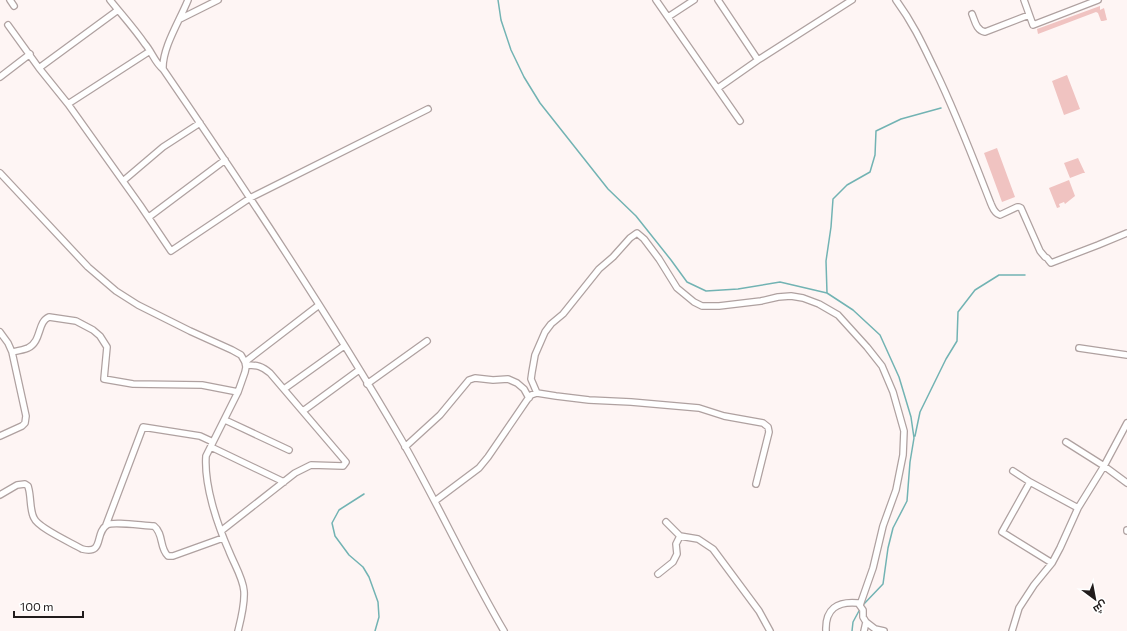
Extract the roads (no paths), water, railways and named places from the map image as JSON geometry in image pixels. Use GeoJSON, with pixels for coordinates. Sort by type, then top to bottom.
{"type":"FeatureCollection","features":[{"type":"Feature","properties":{"kind":"street"},"geometry":{"type":"LineString","coordinates":[[10,0],[14,6]]}},
{"type":"Feature","properties":{"kind":"street"},"geometry":{"type":"LineString","coordinates":[[110,0],[135,29],[150,50],[157,65],[163,70],[225,160],[319,305],[405,447],[504,631]]}},
{"type":"Feature","properties":{"kind":"street"},"geometry":{"type":"LineString","coordinates":[[163,70],[163,58],[188,0]]}},
{"type":"Feature","properties":{"kind":"street"},"geometry":{"type":"LineString","coordinates":[[180,19],[218,0]]}},
{"type":"Feature","properties":{"kind":"street"},"geometry":{"type":"LineString","coordinates":[[656,0],[740,121]]}},
{"type":"Feature","properties":{"kind":"street"},"geometry":{"type":"LineString","coordinates":[[668,17],[694,0]]}},
{"type":"Feature","properties":{"kind":"street"},"geometry":{"type":"LineString","coordinates":[[718,0],[758,60]]}},
{"type":"Feature","properties":{"kind":"street"},"geometry":{"type":"LineString","coordinates":[[718,88],[758,60],[852,0]]}},
{"type":"Feature","properties":{"kind":"street"},"geometry":{"type":"LineString","coordinates":[[896,0],[919,35],[964,135],[991,204],[997,214],[1017,207],[1021,208],[1040,251],[1051,263],[1127,233]]}},
{"type":"Feature","properties":{"kind":"street"},"geometry":{"type":"LineString","coordinates":[[1024,0],[1033,25],[1098,0]]}},
{"type":"Feature","properties":{"kind":"street"},"geometry":{"type":"LineString","coordinates":[[39,68],[118,10]]}},
{"type":"Feature","properties":{"kind":"street"},"geometry":{"type":"LineString","coordinates":[[972,14],[978,28],[985,32],[1029,15]]}},
{"type":"Feature","properties":{"kind":"street"},"geometry":{"type":"LineString","coordinates":[[8,25],[39,68],[68,104],[171,251],[250,198],[428,109]]}},
{"type":"Feature","properties":{"kind":"street"},"geometry":{"type":"LineString","coordinates":[[68,104],[150,50]]}},
{"type":"Feature","properties":{"kind":"street"},"geometry":{"type":"LineString","coordinates":[[0,77],[30,54]]}},
{"type":"Feature","properties":{"kind":"street"},"geometry":{"type":"LineString","coordinates":[[123,181],[163,147],[200,123]]}},
{"type":"Feature","properties":{"kind":"street"},"geometry":{"type":"LineString","coordinates":[[148,217],[225,160]]}},
{"type":"Feature","properties":{"kind":"street"},"geometry":{"type":"LineString","coordinates":[[0,172],[88,268],[116,291],[145,308],[241,355],[246,364],[245,372],[238,392],[206,456],[206,474],[212,501],[223,538],[242,582],[244,592],[238,631]]}},
{"type":"Feature","properties":{"kind":"street"},"geometry":{"type":"LineString","coordinates":[[537,393],[531,379],[535,355],[545,332],[551,324],[563,314],[599,269],[617,253],[630,238],[637,234],[644,239],[660,259],[677,288],[694,302],[702,306],[761,302],[778,297],[791,296],[803,298],[820,304],[838,315],[882,366],[893,392],[904,431],[902,455],[896,490],[883,526],[872,568],[859,604]]}},
{"type":"Feature","properties":{"kind":"street"},"geometry":{"type":"LineString","coordinates":[[246,364],[319,305]]}},
{"type":"Feature","properties":{"kind":"street"},"geometry":{"type":"LineString","coordinates":[[12,352],[28,348],[34,342],[46,318],[49,317],[76,321],[93,330],[100,336],[107,347],[104,379],[133,384],[202,385],[238,392]]}},
{"type":"Feature","properties":{"kind":"street"},"geometry":{"type":"LineString","coordinates":[[0,332],[8,343],[12,352],[26,416],[25,423],[22,426],[0,436]]}},
{"type":"Feature","properties":{"kind":"street"},"geometry":{"type":"LineString","coordinates":[[367,384],[427,341]]}},
{"type":"Feature","properties":{"kind":"street"},"geometry":{"type":"LineString","coordinates":[[284,389],[344,346]]}},
{"type":"Feature","properties":{"kind":"street"},"geometry":{"type":"LineString","coordinates":[[1079,348],[1127,355]]}},
{"type":"Feature","properties":{"kind":"street"},"geometry":{"type":"LineString","coordinates":[[221,532],[295,473],[311,465],[343,466],[346,462],[270,373],[263,367],[246,364]]}},
{"type":"Feature","properties":{"kind":"street"},"geometry":{"type":"LineString","coordinates":[[303,410],[359,370]]}},
{"type":"Feature","properties":{"kind":"street"},"geometry":{"type":"LineString","coordinates":[[405,447],[440,415],[469,380],[475,378],[508,380],[517,383],[524,389],[529,398]]}},
{"type":"Feature","properties":{"kind":"street"},"geometry":{"type":"LineString","coordinates":[[435,501],[479,468],[529,398],[537,393],[588,400],[700,408],[724,416],[763,423],[768,427],[769,432],[756,484]]}},
{"type":"Feature","properties":{"kind":"street"},"geometry":{"type":"LineString","coordinates":[[225,420],[289,450]]}},
{"type":"Feature","properties":{"kind":"street"},"geometry":{"type":"LineString","coordinates":[[1012,631],[1019,608],[1034,585],[1052,563],[1078,508],[1104,466],[1127,423]]}},
{"type":"Feature","properties":{"kind":"street"},"geometry":{"type":"LineString","coordinates":[[0,496],[18,485],[25,484],[28,486],[35,520],[46,529],[82,549],[88,551],[92,550],[96,547],[106,525],[143,427],[200,436],[212,444],[284,482]]}},
{"type":"Feature","properties":{"kind":"street"},"geometry":{"type":"LineString","coordinates":[[1066,442],[1127,482]]}},
{"type":"Feature","properties":{"kind":"street"},"geometry":{"type":"LineString","coordinates":[[1014,471],[1030,482],[1078,508]]}},
{"type":"Feature","properties":{"kind":"street"},"geometry":{"type":"LineString","coordinates":[[1030,482],[1002,532],[1052,563]]}},
{"type":"Feature","properties":{"kind":"street"},"geometry":{"type":"LineString","coordinates":[[666,522],[680,536],[698,539],[713,549],[759,611],[770,631]]}},
{"type":"Feature","properties":{"kind":"street"},"geometry":{"type":"LineString","coordinates":[[106,525],[115,523],[154,526],[160,533],[162,548],[164,553],[168,556],[173,556],[223,538]]}},
{"type":"Feature","properties":{"kind":"street"},"geometry":{"type":"LineString","coordinates":[[658,574],[673,562],[677,554],[676,544],[680,536]]}},
{"type":"Feature","properties":{"kind":"street"},"geometry":{"type":"LineString","coordinates":[[826,631],[825,622],[828,612],[835,606],[846,603],[859,604]]}},
{"type":"Feature","properties":{"kind":"street"},"geometry":{"type":"LineString","coordinates":[[859,604],[863,610],[866,622],[875,629],[884,631]]}},
{"type":"Feature","properties":{"kind":"street"},"geometry":{"type":"LineString","coordinates":[[864,631],[866,622]]}},
{"type":"Feature","properties":{"kind":"waterway"},"geometry":{"type":"LineString","coordinates":[[498,0],[501,20],[511,50],[524,77],[540,103],[608,189],[636,216],[687,282],[706,291],[738,289],[780,282],[827,293],[853,310],[880,335],[899,377],[911,417],[914,438],[910,462],[907,501],[893,528],[888,548],[883,584],[862,606]]}},
{"type":"Feature","properties":{"kind":"waterway"},"geometry":{"type":"LineString","coordinates":[[827,293],[826,261],[833,199],[847,185],[870,172],[875,155],[876,131],[901,119],[941,108]]}},
{"type":"Feature","properties":{"kind":"waterway"},"geometry":{"type":"LineString","coordinates":[[915,436],[920,412],[946,359],[957,341],[958,312],[975,290],[999,275],[1025,275]]}},
{"type":"Feature","properties":{"kind":"waterway"},"geometry":{"type":"LineString","coordinates":[[364,494],[339,510],[332,523],[335,536],[349,555],[363,567],[369,577],[378,602],[379,617],[375,631]]}},
{"type":"Feature","properties":{"kind":"waterway"},"geometry":{"type":"LineString","coordinates":[[852,631],[853,622],[860,609]]}}]}
